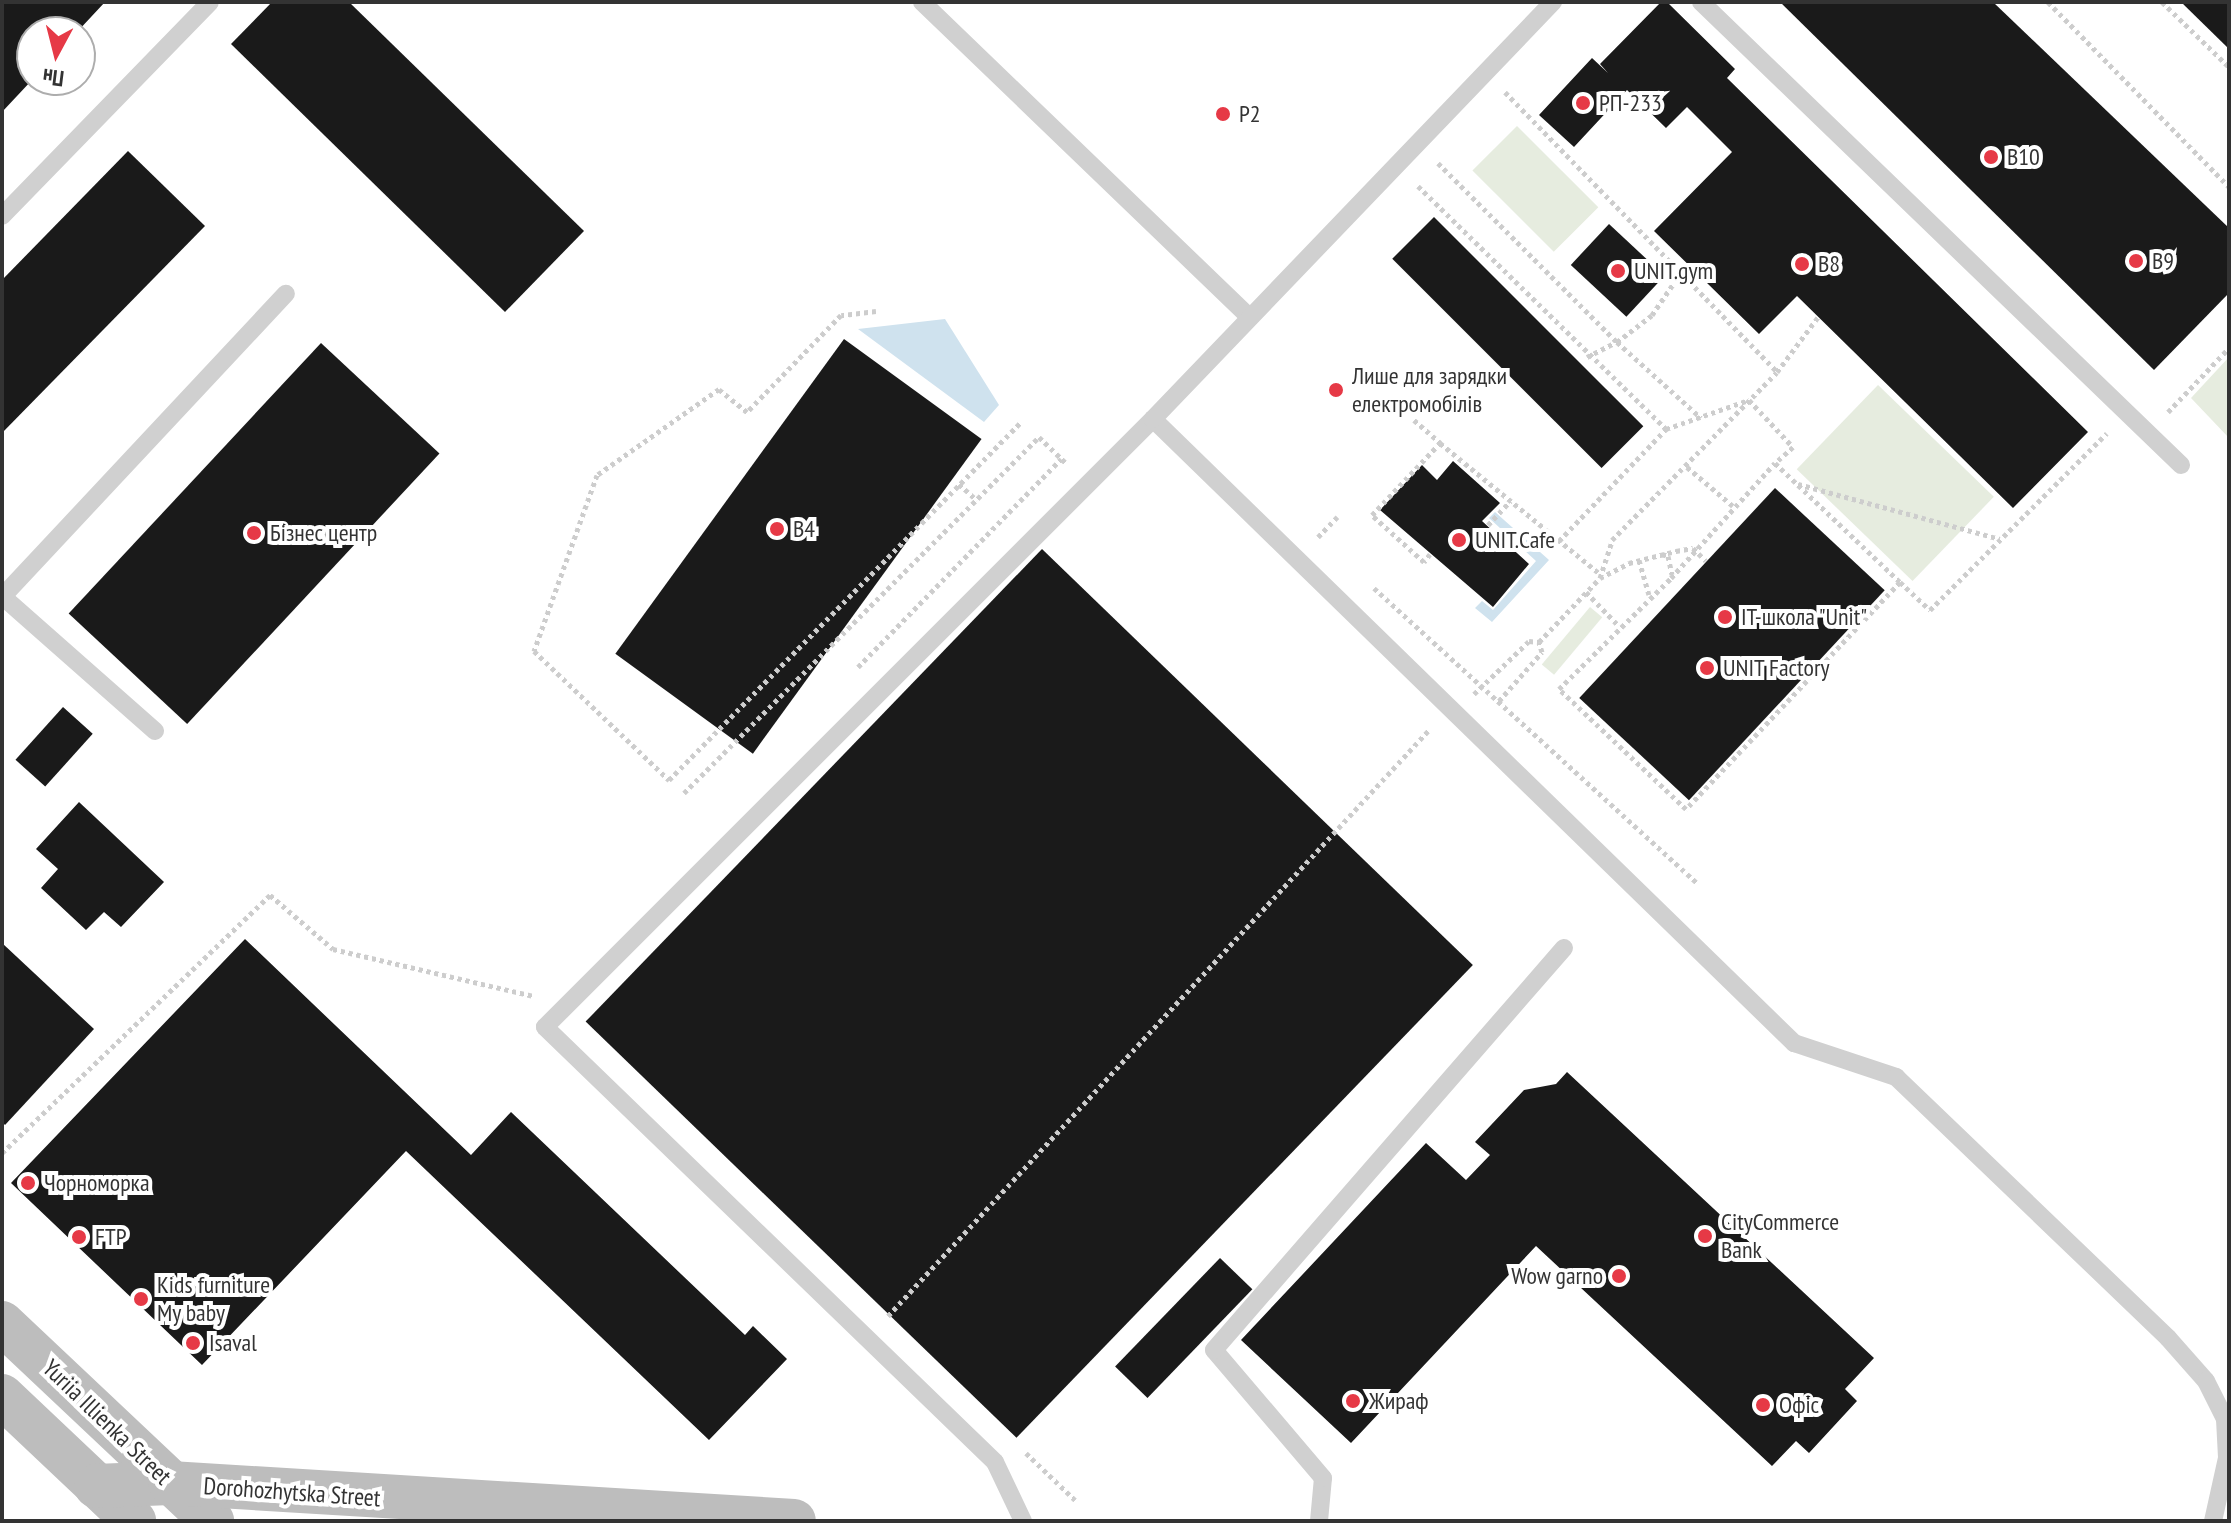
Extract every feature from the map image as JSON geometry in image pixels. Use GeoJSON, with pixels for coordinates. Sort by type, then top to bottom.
{"type":"FeatureCollection","features":[{"type":"Feature","properties":{"kind":"street","name":"Yuriia Illienka Street"},"geometry":{"type":"LineString","coordinates":[[2,1323],[212,1521]]}},
{"type":"Feature","properties":{"kind":"street"},"geometry":{"type":"LineString","coordinates":[[2,1396],[134,1521]]}},
{"type":"Feature","properties":{"kind":"street","name":"Dorohozhytska Street"},"geometry":{"type":"LineString","coordinates":[[96,1486],[170,1483],[487,1513],[794,1521]]}},
{"type":"Feature","properties":{"kind":"lane"},"geometry":{"type":"LineString","coordinates":[[2,216],[210,2]]}},
{"type":"Feature","properties":{"kind":"lane"},"geometry":{"type":"LineString","coordinates":[[922,2],[1250,318]]}},
{"type":"Feature","properties":{"kind":"lane"},"geometry":{"type":"LineString","coordinates":[[1023,1521],[995,1462],[545,1027],[1153,419],[1553,2]]}},
{"type":"Feature","properties":{"kind":"lane"},"geometry":{"type":"LineString","coordinates":[[1701,2],[2181,465]]}},
{"type":"Feature","properties":{"kind":"lane"},"geometry":{"type":"LineString","coordinates":[[155,731],[2,596],[286,294]]}},
{"type":"Feature","properties":{"kind":"lane"},"geometry":{"type":"LineString","coordinates":[[1153,419],[1794,1043],[1896,1077],[2168,1338],[2206,1381],[2225,1419],[2227,1458],[2213,1521]]}},
{"type":"Feature","properties":{"kind":"lane"},"geometry":{"type":"LineString","coordinates":[[1319,1521],[1323,1478],[1214,1350],[1564,948]]}},
{"type":"Feature","properties":{"kind":"path"},"geometry":{"type":"LineString","coordinates":[[2048,2],[2229,187]]}},
{"type":"Feature","properties":{"kind":"path"},"geometry":{"type":"LineString","coordinates":[[2162,2],[2229,67]]}},
{"type":"Feature","properties":{"kind":"path"},"geometry":{"type":"LineString","coordinates":[[1496,86],[1682,271],[1777,372]]}},
{"type":"Feature","properties":{"kind":"path"},"geometry":{"type":"LineString","coordinates":[[1666,429],[1587,357],[1410,179],[1404,157],[1429,155],[1439,163],[1617,342],[1702,418]]}},
{"type":"Feature","properties":{"kind":"path"},"geometry":{"type":"LineString","coordinates":[[1587,357],[1617,342],[1652,315],[1682,271]]}},
{"type":"Feature","properties":{"kind":"path"},"geometry":{"type":"LineString","coordinates":[[876,311],[841,315],[747,412],[719,389],[597,475],[534,651],[669,780],[1021,422]]}},
{"type":"Feature","properties":{"kind":"path"},"geometry":{"type":"LineString","coordinates":[[1539,642],[1600,576],[1612,540],[1777,372],[1818,317]]}},
{"type":"Feature","properties":{"kind":"path"},"geometry":{"type":"LineString","coordinates":[[2148,434],[2229,348]]}},
{"type":"Feature","properties":{"kind":"path"},"geometry":{"type":"LineString","coordinates":[[1559,541],[1666,429],[1749,400]]}},
{"type":"Feature","properties":{"kind":"path"},"geometry":{"type":"LineString","coordinates":[[1749,400],[1793,447],[1693,548],[1671,578],[1649,595],[1559,689],[1686,809],[1900,582]]}},
{"type":"Feature","properties":{"kind":"path"},"geometry":{"type":"LineString","coordinates":[[1775,463],[1930,610],[2126,413]]}},
{"type":"Feature","properties":{"kind":"path"},"geometry":{"type":"LineString","coordinates":[[1414,420],[1509,503],[1600,576]]}},
{"type":"Feature","properties":{"kind":"path"},"geometry":{"type":"LineString","coordinates":[[684,793],[1039,437],[1088,484]]}},
{"type":"Feature","properties":{"kind":"path"},"geometry":{"type":"LineString","coordinates":[[1430,554],[1424,562],[1372,515],[1440,443]]}},
{"type":"Feature","properties":{"kind":"path"},"geometry":{"type":"LineString","coordinates":[[853,672],[1061,459]]}},
{"type":"Feature","properties":{"kind":"path"},"geometry":{"type":"LineString","coordinates":[[1687,467],[1733,506]]}},
{"type":"Feature","properties":{"kind":"path"},"geometry":{"type":"LineString","coordinates":[[1795,483],[2001,540]]}},
{"type":"Feature","properties":{"kind":"path"},"geometry":{"type":"LineString","coordinates":[[959,484],[977,500]]}},
{"type":"Feature","properties":{"kind":"path"},"geometry":{"type":"LineString","coordinates":[[1489,524],[1509,503]]}},
{"type":"Feature","properties":{"kind":"path"},"geometry":{"type":"LineString","coordinates":[[1318,537],[1337,517]]}},
{"type":"Feature","properties":{"kind":"path"},"geometry":{"type":"LineString","coordinates":[[1307,527],[1329,547]]}},
{"type":"Feature","properties":{"kind":"path"},"geometry":{"type":"LineString","coordinates":[[1600,576],[1639,560],[1693,548]]}},
{"type":"Feature","properties":{"kind":"path"},"geometry":{"type":"LineString","coordinates":[[1693,548],[1706,561]]}},
{"type":"Feature","properties":{"kind":"path"},"geometry":{"type":"LineString","coordinates":[[1661,554],[1670,562],[1671,578]]}},
{"type":"Feature","properties":{"kind":"path"},"geometry":{"type":"LineString","coordinates":[[1639,560],[1649,595]]}},
{"type":"Feature","properties":{"kind":"path"},"geometry":{"type":"LineString","coordinates":[[1362,577],[1698,884]]}},
{"type":"Feature","properties":{"kind":"path"},"geometry":{"type":"LineString","coordinates":[[1586,592],[1619,626]]}},
{"type":"Feature","properties":{"kind":"path"},"geometry":{"type":"LineString","coordinates":[[888,1316],[1449,709],[1484,688],[1529,641],[1539,642]]}},
{"type":"Feature","properties":{"kind":"path"},"geometry":{"type":"LineString","coordinates":[[1499,701],[1542,652],[1539,642]]}},
{"type":"Feature","properties":{"kind":"path"},"geometry":{"type":"LineString","coordinates":[[2,1153],[270,895],[333,949],[535,996],[559,1013]]}},
{"type":"Feature","properties":{"kind":"path"},"geometry":{"type":"LineString","coordinates":[[877,1305],[899,1326]]}},
{"type":"Feature","properties":{"kind":"path"},"geometry":{"type":"LineString","coordinates":[[1015,1442],[1075,1500]]}},
{"type":"Feature","properties":{"kind":"shaded area"},"geometry":{"type":"Polygon","coordinates":[[[1517,126],[1598,207],[1554,252],[1472,171],[1517,126]]]}},
{"type":"Feature","properties":{"kind":"shaded area"},"geometry":{"type":"Polygon","coordinates":[[[2229,357],[2229,438],[2191,398],[2229,357]]]}},
{"type":"Feature","properties":{"kind":"shaded area"},"geometry":{"type":"Polygon","coordinates":[[[1878,385],[1994,497],[1913,581],[1797,469],[1878,385]]]}},
{"type":"Feature","properties":{"kind":"shaded area"},"geometry":{"type":"Polygon","coordinates":[[[1590,607],[1602,617],[1554,675],[1542,664],[1590,607]]]}},
{"type":"Feature","properties":{"kind":"water"},"geometry":{"type":"Polygon","coordinates":[[[945,319],[999,405],[984,422],[858,329],[945,319]]]}},
{"type":"Feature","properties":{"kind":"water"},"geometry":{"type":"Polygon","coordinates":[[[1495,512],[1549,560],[1492,622],[1475,608],[1482,601],[1493,610],[1536,561],[1489,518],[1495,512]]]}},
{"type":"Feature","properties":{"kind":"building"},"geometry":{"type":"Polygon","coordinates":[[[2,2],[105,2],[92,16],[16,16],[17,96],[2,112],[2,2]]]}},
{"type":"Feature","properties":{"kind":"building"},"geometry":{"type":"Polygon","coordinates":[[[272,2],[349,2],[584,231],[505,312],[231,44],[272,2]]]}},
{"type":"Feature","properties":{"kind":"building","name":"B8"},"geometry":{"type":"Polygon","coordinates":[[[1661,2],[1667,2],[1735,69],[1727,78],[2088,432],[2013,508],[1797,296],[1759,334],[1654,231],[1732,152],[1687,107],[1666,128],[1627,90],[1574,147],[1539,115],[1592,58],[1608,73],[1600,64],[1661,2]]]}},
{"type":"Feature","properties":{"kind":"building"},"geometry":{"type":"Polygon","coordinates":[[[1780,2],[1993,2],[2229,228],[2229,293],[2154,370],[1780,2]]]}},
{"type":"Feature","properties":{"kind":"building"},"geometry":{"type":"Polygon","coordinates":[[[2181,2],[2229,2],[2229,49],[2181,2]]]}},
{"type":"Feature","properties":{"kind":"building"},"geometry":{"type":"Polygon","coordinates":[[[128,151],[205,226],[2,433],[2,280],[128,151]]]}},
{"type":"Feature","properties":{"kind":"building"},"geometry":{"type":"Polygon","coordinates":[[[1434,217],[1643,426],[1602,468],[1392,259],[1434,217]]]}},
{"type":"Feature","properties":{"kind":"building","name":"UNIT.gym"},"geometry":{"type":"Polygon","coordinates":[[[1609,224],[1665,276],[1626,317],[1571,265],[1609,224]]]}},
{"type":"Feature","properties":{"kind":"building","name":"B4"},"geometry":{"type":"Polygon","coordinates":[[[844,339],[982,439],[753,754],[615,654],[844,339]]]}},
{"type":"Feature","properties":{"kind":"building","name":"Бізнес центр"},"geometry":{"type":"Polygon","coordinates":[[[321,343],[439,453],[187,724],[69,614],[321,343]]]}},
{"type":"Feature","properties":{"kind":"building","name":"UNIT.Cafe"},"geometry":{"type":"Polygon","coordinates":[[[1453,461],[1500,503],[1482,521],[1529,564],[1493,607],[1380,510],[1422,465],[1437,480],[1453,461]]]}},
{"type":"Feature","properties":{"kind":"building","name":"UNIT Factory"},"geometry":{"type":"Polygon","coordinates":[[[1775,488],[1885,590],[1689,800],[1579,698],[1775,488]]]}},
{"type":"Feature","properties":{"kind":"building"},"geometry":{"type":"Polygon","coordinates":[[[1042,549],[1473,965],[1016,1438],[586,1022],[1042,549]]]}},
{"type":"Feature","properties":{"kind":"building"},"geometry":{"type":"Polygon","coordinates":[[[63,707],[93,734],[45,787],[15,760],[63,707]]]}},
{"type":"Feature","properties":{"kind":"building"},"geometry":{"type":"Polygon","coordinates":[[[79,802],[164,882],[121,927],[104,912],[86,930],[41,888],[58,869],[36,849],[79,802]]]}},
{"type":"Feature","properties":{"kind":"building"},"geometry":{"type":"Polygon","coordinates":[[[245,939],[471,1155],[511,1112],[745,1335],[753,1326],[787,1359],[709,1440],[406,1151],[202,1365],[11,1183],[245,939]]]}},
{"type":"Feature","properties":{"kind":"building"},"geometry":{"type":"Polygon","coordinates":[[[2,943],[94,1029],[5,1125],[2,1122],[2,943]]]}},
{"type":"Feature","properties":{"kind":"building"},"geometry":{"type":"Polygon","coordinates":[[[1567,1072],[1874,1358],[1845,1389],[1857,1401],[1809,1453],[1796,1441],[1772,1466],[1536,1246],[1351,1443],[1241,1340],[1426,1143],[1466,1180],[1490,1155],[1475,1142],[1524,1090],[1556,1084],[1567,1072]]]}},
{"type":"Feature","properties":{"kind":"building"},"geometry":{"type":"Polygon","coordinates":[[[1220,1258],[1252,1289],[1147,1398],[1115,1367],[1220,1258]]]}},
{"type":"Feature","properties":{"kind":"place","name":"РП-233"},"geometry":{"type":"Point","coordinates":[1583,103]}},
{"type":"Feature","properties":{"kind":"place","name":"P2"},"geometry":{"type":"Point","coordinates":[1223,114]}},
{"type":"Feature","properties":{"kind":"place","name":"B10"},"geometry":{"type":"Point","coordinates":[1991,157]}},
{"type":"Feature","properties":{"kind":"place","name":"B9"},"geometry":{"type":"Point","coordinates":[2136,261]}},
{"type":"Feature","properties":{"kind":"place","name":"B8"},"geometry":{"type":"Point","coordinates":[1802,264]}},
{"type":"Feature","properties":{"kind":"place","name":"UNIT.gym"},"geometry":{"type":"Point","coordinates":[1618,271]}},
{"type":"Feature","properties":{"kind":"place","name":"Лише для зарядки електромобілів"},"geometry":{"type":"Point","coordinates":[1336,390]}},
{"type":"Feature","properties":{"kind":"place","name":"B4"},"geometry":{"type":"Point","coordinates":[777,529]}},
{"type":"Feature","properties":{"kind":"place","name":"Бізнес центр"},"geometry":{"type":"Point","coordinates":[254,533]}},
{"type":"Feature","properties":{"kind":"place","name":"UNIT.Cafe"},"geometry":{"type":"Point","coordinates":[1459,540]}},
{"type":"Feature","properties":{"kind":"place","name":"IT-школа \"Unit\""},"geometry":{"type":"Point","coordinates":[1725,617]}},
{"type":"Feature","properties":{"kind":"place","name":"UNIT Factory"},"geometry":{"type":"Point","coordinates":[1707,668]}},
{"type":"Feature","properties":{"kind":"place","name":"Чорноморка"},"geometry":{"type":"Point","coordinates":[28,1183]}},
{"type":"Feature","properties":{"kind":"place","name":"CityCommerce Bank"},"geometry":{"type":"Point","coordinates":[1705,1236]}},
{"type":"Feature","properties":{"kind":"place","name":"FTP"},"geometry":{"type":"Point","coordinates":[79,1237]}},
{"type":"Feature","properties":{"kind":"place","name":"Wow garno"},"geometry":{"type":"Point","coordinates":[1619,1276]}},
{"type":"Feature","properties":{"kind":"place","name":"Kids furniture My baby"},"geometry":{"type":"Point","coordinates":[141,1299]}},
{"type":"Feature","properties":{"kind":"place","name":"Isaval"},"geometry":{"type":"Point","coordinates":[193,1343]}},
{"type":"Feature","properties":{"kind":"place","name":"Жираф"},"geometry":{"type":"Point","coordinates":[1353,1401]}},
{"type":"Feature","properties":{"kind":"place","name":"Офіс"},"geometry":{"type":"Point","coordinates":[1763,1405]}}]}
